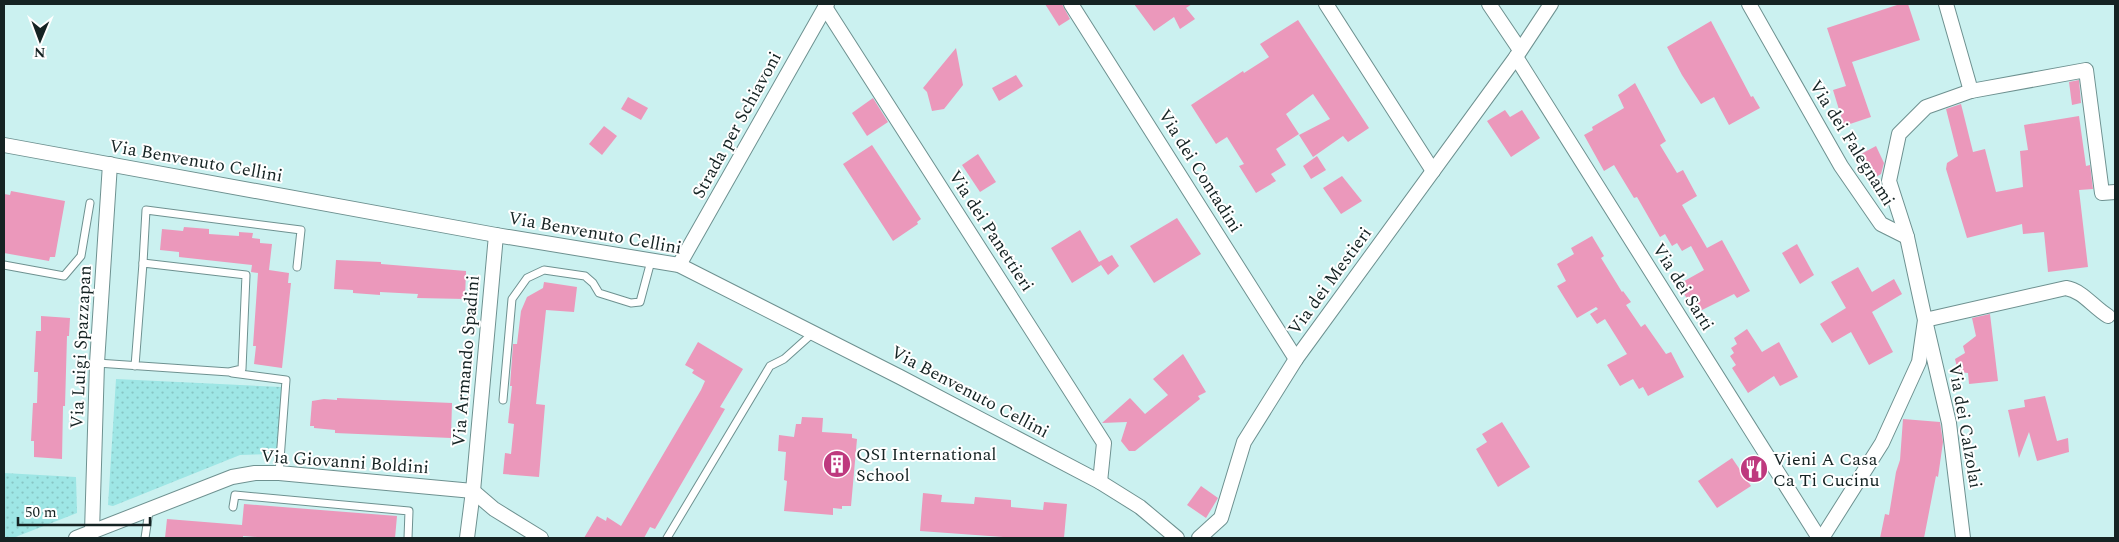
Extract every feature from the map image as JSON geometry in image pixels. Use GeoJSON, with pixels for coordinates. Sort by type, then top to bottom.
{"type":"FeatureCollection","features":[{"type":"Feature","properties":{"kind":"street","name":"Via dei Contadini"},"geometry":{"type":"LineString","coordinates":[[1071,4],[1296,359]]}},
{"type":"Feature","properties":{"kind":"street"},"geometry":{"type":"LineString","coordinates":[[1326,4],[1433,171]]}},
{"type":"Feature","properties":{"kind":"street","name":"Via dei Sarti"},"geometry":{"type":"LineString","coordinates":[[1489,4],[1820,538]]}},
{"type":"Feature","properties":{"kind":"street"},"geometry":{"type":"LineString","coordinates":[[1518,53],[1551,4]]}},
{"type":"Feature","properties":{"kind":"street","name":"Via dei Falegnami"},"geometry":{"type":"LineString","coordinates":[[1749,4],[1846,173],[1881,224],[1907,237]]}},
{"type":"Feature","properties":{"kind":"street"},"geometry":{"type":"LineString","coordinates":[[1946,4],[1970,91]]}},
{"type":"Feature","properties":{"kind":"street","name":"Strada per Schiavoni"},"geometry":{"type":"LineString","coordinates":[[679,265],[826,5]]}},
{"type":"Feature","properties":{"kind":"street","name":"Via dei Panettieri"},"geometry":{"type":"LineString","coordinates":[[826,5],[1104,443],[1100,482]]}},
{"type":"Feature","properties":{"kind":"street","name":"Via dei Mestieri"},"geometry":{"type":"LineString","coordinates":[[1199,538],[1221,518],[1244,442],[1296,359],[1518,53]]}},
{"type":"Feature","properties":{"kind":"street"},"geometry":{"type":"LineString","coordinates":[[1820,538],[1882,443],[1919,362],[1925,320],[1907,237],[1889,181],[1899,134],[1926,107],[1970,91],[2086,70],[2102,193],[2115,192]]}},
{"type":"Feature","properties":{"kind":"street","name":"Via Benvenuto Cellini"},"geometry":{"type":"LineString","coordinates":[[4,145],[496,235],[679,265],[1100,482],[1140,507],[1176,538]]}},
{"type":"Feature","properties":{"kind":"street","name":"Via Luigi Spazzapan"},"geometry":{"type":"LineString","coordinates":[[92,532],[97,364],[110,164]]}},
{"type":"Feature","properties":{"kind":"street","name":"Via Armando Spadini"},"geometry":{"type":"LineString","coordinates":[[466,538],[473,491],[496,235]]}},
{"type":"Feature","properties":{"kind":"street"},"geometry":{"type":"LineString","coordinates":[[1925,320],[2066,288],[2075,290],[2108,316]]}},
{"type":"Feature","properties":{"kind":"street","name":"Via dei Calzolai"},"geometry":{"type":"LineString","coordinates":[[1925,320],[1949,423],[1963,538]]}},
{"type":"Feature","properties":{"kind":"street","name":"Via Giovanni Boldini"},"geometry":{"type":"LineString","coordinates":[[76,538],[232,478],[255,474],[279,473],[473,491]]}},
{"type":"Feature","properties":{"kind":"street"},"geometry":{"type":"LineString","coordinates":[[473,491],[494,509],[541,538]]}},
{"type":"Feature","properties":{"kind":"lane"},"geometry":{"type":"LineString","coordinates":[[4,265],[64,276],[81,256],[90,203]]}},
{"type":"Feature","properties":{"kind":"lane"},"geometry":{"type":"LineString","coordinates":[[135,366],[146,210],[301,230],[297,267]]}},
{"type":"Feature","properties":{"kind":"lane"},"geometry":{"type":"LineString","coordinates":[[503,400],[512,299],[527,278],[544,270],[585,276],[593,283],[599,293],[631,303],[640,302],[651,260]]}},
{"type":"Feature","properties":{"kind":"lane"},"geometry":{"type":"LineString","coordinates":[[143,263],[246,275],[242,369],[229,372]]}},
{"type":"Feature","properties":{"kind":"lane"},"geometry":{"type":"LineString","coordinates":[[667,538],[770,366],[784,359],[813,333]]}},
{"type":"Feature","properties":{"kind":"lane"},"geometry":{"type":"LineString","coordinates":[[97,364],[229,372],[286,380],[279,473]]}},
{"type":"Feature","properties":{"kind":"lane"},"geometry":{"type":"LineString","coordinates":[[233,507],[235,495],[409,511],[408,538]]}},
{"type":"Feature","properties":{"kind":"lane"},"geometry":{"type":"LineString","coordinates":[[145,538],[149,511]]}},
{"type":"Feature","properties":{"kind":"shaded area"},"geometry":{"type":"Polygon","coordinates":[[[116,379],[282,387],[277,454],[240,455],[113,506],[108,505],[116,379]]]}},
{"type":"Feature","properties":{"kind":"shaded area"},"geometry":{"type":"Polygon","coordinates":[[[4,473],[76,477],[77,513],[13,538],[4,538],[4,473]]]}},
{"type":"Feature","properties":{"kind":"building"},"geometry":{"type":"Polygon","coordinates":[[[1045,4],[1062,4],[1070,19],[1059,26],[1045,4]]]}},
{"type":"Feature","properties":{"kind":"building"},"geometry":{"type":"Polygon","coordinates":[[[1134,4],[1192,4],[1186,8],[1195,19],[1180,29],[1174,17],[1154,31],[1134,4]]]}},
{"type":"Feature","properties":{"kind":"building"},"geometry":{"type":"Polygon","coordinates":[[[1900,4],[1908,4],[1920,40],[1852,62],[1871,117],[1844,126],[1833,90],[1846,86],[1827,28],[1900,4]]]}},
{"type":"Feature","properties":{"kind":"building"},"geometry":{"type":"Polygon","coordinates":[[[1298,20],[1369,128],[1348,142],[1343,136],[1313,157],[1299,135],[1330,119],[1313,94],[1286,114],[1299,134],[1276,149],[1286,165],[1271,174],[1276,181],[1256,193],[1239,166],[1244,164],[1227,137],[1216,144],[1191,105],[1243,71],[1244,73],[1269,57],[1260,44],[1298,20]]]}},
{"type":"Feature","properties":{"kind":"building"},"geometry":{"type":"Polygon","coordinates":[[[1711,21],[1751,97],[1753,96],[1760,108],[1729,125],[1714,97],[1701,104],[1667,47],[1711,21]]]}},
{"type":"Feature","properties":{"kind":"building"},"geometry":{"type":"Polygon","coordinates":[[[956,48],[963,85],[944,109],[932,111],[927,92],[923,88],[956,48]]]}},
{"type":"Feature","properties":{"kind":"building"},"geometry":{"type":"Polygon","coordinates":[[[1016,75],[1023,86],[999,101],[992,88],[1016,75]]]}},
{"type":"Feature","properties":{"kind":"building"},"geometry":{"type":"Polygon","coordinates":[[[2079,80],[2081,103],[2072,105],[2069,82],[2079,80]]]}},
{"type":"Feature","properties":{"kind":"building"},"geometry":{"type":"Polygon","coordinates":[[[1635,83],[1666,141],[1660,145],[1677,173],[1683,170],[1697,196],[1682,205],[1707,248],[1722,240],[1750,291],[1737,298],[1734,294],[1698,312],[1690,297],[1687,299],[1679,284],[1704,270],[1691,246],[1682,251],[1677,243],[1672,246],[1665,234],[1660,237],[1637,197],[1634,198],[1614,165],[1604,171],[1584,135],[1593,130],[1592,127],[1624,108],[1618,95],[1635,83]]]}},
{"type":"Feature","properties":{"kind":"building"},"geometry":{"type":"Polygon","coordinates":[[[628,97],[648,108],[641,120],[621,109],[628,97]]]}},
{"type":"Feature","properties":{"kind":"building"},"geometry":{"type":"Polygon","coordinates":[[[873,98],[888,122],[867,136],[852,113],[873,98]]]}},
{"type":"Feature","properties":{"kind":"building"},"geometry":{"type":"Polygon","coordinates":[[[1961,104],[1973,152],[1985,149],[1996,192],[2023,187],[2020,151],[2028,150],[2024,125],[2079,116],[2086,166],[2090,165],[2093,189],[2079,190],[2088,267],[2048,272],[2044,232],[2023,234],[2022,224],[1967,238],[1946,169],[1947,163],[1958,156],[1946,109],[1961,104]]]}},
{"type":"Feature","properties":{"kind":"building"},"geometry":{"type":"Polygon","coordinates":[[[1505,110],[1510,117],[1522,110],[1540,138],[1511,157],[1487,121],[1505,110]]]}},
{"type":"Feature","properties":{"kind":"building"},"geometry":{"type":"Polygon","coordinates":[[[604,126],[617,136],[602,155],[589,144],[604,126]]]}},
{"type":"Feature","properties":{"kind":"building"},"geometry":{"type":"Polygon","coordinates":[[[872,145],[921,219],[917,222],[918,224],[893,241],[843,164],[872,145]]]}},
{"type":"Feature","properties":{"kind":"building"},"geometry":{"type":"Polygon","coordinates":[[[1876,146],[1884,163],[1881,174],[1874,178],[1861,154],[1876,146]]]}},
{"type":"Feature","properties":{"kind":"building"},"geometry":{"type":"Polygon","coordinates":[[[978,154],[996,182],[980,192],[962,165],[978,154]]]}},
{"type":"Feature","properties":{"kind":"building"},"geometry":{"type":"Polygon","coordinates":[[[1317,156],[1326,170],[1311,179],[1303,166],[1317,156]]]}},
{"type":"Feature","properties":{"kind":"building"},"geometry":{"type":"Polygon","coordinates":[[[1342,176],[1362,201],[1341,214],[1323,188],[1342,176]]]}},
{"type":"Feature","properties":{"kind":"building"},"geometry":{"type":"Polygon","coordinates":[[[11,191],[65,201],[55,257],[50,257],[49,261],[4,253],[4,194],[10,195],[11,191]]]}},
{"type":"Feature","properties":{"kind":"building"},"geometry":{"type":"Polygon","coordinates":[[[1177,218],[1201,254],[1154,283],[1130,246],[1177,218]]]}},
{"type":"Feature","properties":{"kind":"building"},"geometry":{"type":"Polygon","coordinates":[[[184,227],[209,229],[209,234],[239,236],[239,232],[253,233],[252,238],[260,239],[260,243],[272,244],[269,270],[289,273],[288,283],[291,283],[282,368],[254,364],[256,346],[253,346],[258,273],[251,272],[252,265],[179,257],[179,252],[160,250],[162,229],[183,231],[184,227]]]}},
{"type":"Feature","properties":{"kind":"building"},"geometry":{"type":"Polygon","coordinates":[[[1080,230],[1099,262],[1112,255],[1119,266],[1108,275],[1101,265],[1072,283],[1051,248],[1080,230]]]}},
{"type":"Feature","properties":{"kind":"building"},"geometry":{"type":"Polygon","coordinates":[[[1592,236],[1604,256],[1601,258],[1622,292],[1631,302],[1626,305],[1641,327],[1645,324],[1666,354],[1671,352],[1684,377],[1648,396],[1643,387],[1639,389],[1633,379],[1620,386],[1607,365],[1627,354],[1605,319],[1597,324],[1590,314],[1598,309],[1596,307],[1577,318],[1557,286],[1566,281],[1557,264],[1574,254],[1571,248],[1592,236]]]}},
{"type":"Feature","properties":{"kind":"building"},"geometry":{"type":"Polygon","coordinates":[[[1797,244],[1814,275],[1800,284],[1782,253],[1797,244]]]}},
{"type":"Feature","properties":{"kind":"building"},"geometry":{"type":"Polygon","coordinates":[[[336,260],[381,262],[381,264],[466,271],[465,299],[417,298],[418,294],[380,292],[380,295],[353,293],[353,290],[334,289],[336,260]]]}},
{"type":"Feature","properties":{"kind":"building"},"geometry":{"type":"Polygon","coordinates":[[[1858,267],[1872,292],[1894,279],[1902,294],[1872,312],[1893,352],[1869,365],[1851,332],[1832,343],[1820,324],[1846,308],[1831,282],[1858,267]]]}},
{"type":"Feature","properties":{"kind":"building"},"geometry":{"type":"Polygon","coordinates":[[[544,282],[577,287],[574,312],[546,310],[536,404],[545,405],[539,477],[503,474],[505,453],[511,454],[514,424],[508,423],[512,386],[510,386],[513,344],[517,344],[521,311],[527,297],[543,288],[544,282]]]}},
{"type":"Feature","properties":{"kind":"building"},"geometry":{"type":"Polygon","coordinates":[[[1990,314],[1998,381],[1969,384],[1968,373],[1958,372],[1955,359],[1965,353],[1963,346],[1976,336],[1972,318],[1990,314]]]}},
{"type":"Feature","properties":{"kind":"building"},"geometry":{"type":"Polygon","coordinates":[[[41,316],[70,318],[69,336],[67,336],[65,406],[63,406],[62,459],[34,457],[34,441],[31,441],[33,403],[37,403],[38,372],[34,372],[36,331],[41,331],[41,316]]]}},
{"type":"Feature","properties":{"kind":"building"},"geometry":{"type":"Polygon","coordinates":[[[1747,329],[1762,352],[1779,342],[1798,377],[1780,386],[1774,376],[1748,393],[1732,368],[1736,365],[1730,356],[1734,353],[1731,348],[1737,344],[1734,338],[1747,329]]]}},
{"type":"Feature","properties":{"kind":"building"},"geometry":{"type":"Polygon","coordinates":[[[698,342],[743,369],[720,407],[725,409],[655,529],[650,527],[644,538],[584,538],[597,516],[606,521],[607,517],[621,526],[701,390],[705,381],[692,373],[694,370],[685,365],[698,342]]]}},
{"type":"Feature","properties":{"kind":"building"},"geometry":{"type":"Polygon","coordinates":[[[1183,354],[1206,392],[1198,396],[1200,399],[1135,451],[1129,451],[1121,441],[1127,422],[1102,423],[1130,398],[1145,414],[1168,395],[1153,379],[1183,354]]]}},
{"type":"Feature","properties":{"kind":"building"},"geometry":{"type":"Polygon","coordinates":[[[2045,396],[2057,441],[2068,438],[2069,452],[2037,461],[2029,432],[2019,458],[2008,410],[2025,407],[2024,400],[2045,396]]]}},
{"type":"Feature","properties":{"kind":"building"},"geometry":{"type":"Polygon","coordinates":[[[337,398],[452,403],[451,438],[335,433],[335,430],[310,426],[312,401],[324,399],[337,400],[337,398]]]}},
{"type":"Feature","properties":{"kind":"building","name":"QSI International School"},"geometry":{"type":"Polygon","coordinates":[[[802,417],[823,418],[822,432],[852,434],[852,438],[857,439],[851,506],[842,506],[842,509],[833,508],[833,515],[784,511],[787,481],[784,480],[786,452],[778,451],[779,435],[794,437],[796,424],[801,424],[802,417]]]}},
{"type":"Feature","properties":{"kind":"building"},"geometry":{"type":"Polygon","coordinates":[[[1903,419],[1940,422],[1943,442],[1938,477],[1936,476],[1924,538],[1880,538],[1885,514],[1889,515],[1896,472],[1900,460],[1903,419]]]}},
{"type":"Feature","properties":{"kind":"building"},"geometry":{"type":"Polygon","coordinates":[[[1502,422],[1530,467],[1498,487],[1476,449],[1487,442],[1482,434],[1502,422]]]}},
{"type":"Feature","properties":{"kind":"building"},"geometry":{"type":"Polygon","coordinates":[[[1732,458],[1751,486],[1717,508],[1698,481],[1732,458]]]}},
{"type":"Feature","properties":{"kind":"building"},"geometry":{"type":"Polygon","coordinates":[[[1201,486],[1218,498],[1206,518],[1187,505],[1201,486]]]}},
{"type":"Feature","properties":{"kind":"building"},"geometry":{"type":"Polygon","coordinates":[[[923,493],[942,495],[941,502],[974,504],[975,497],[1011,500],[1011,507],[1043,510],[1044,502],[1067,504],[1064,538],[1017,538],[920,531],[923,493]]]}},
{"type":"Feature","properties":{"kind":"building"},"geometry":{"type":"Polygon","coordinates":[[[244,504],[397,516],[395,538],[270,538],[243,536],[243,538],[165,538],[167,519],[242,525],[244,504]]]}},
{"type":"Feature","properties":{"kind":"place","name":"QSI International School"},"geometry":{"type":"Point","coordinates":[837,464]}},
{"type":"Feature","properties":{"kind":"place","name":"Vieni A Casa Ca Ti Cucinu"},"geometry":{"type":"Point","coordinates":[1754,469]}}]}
